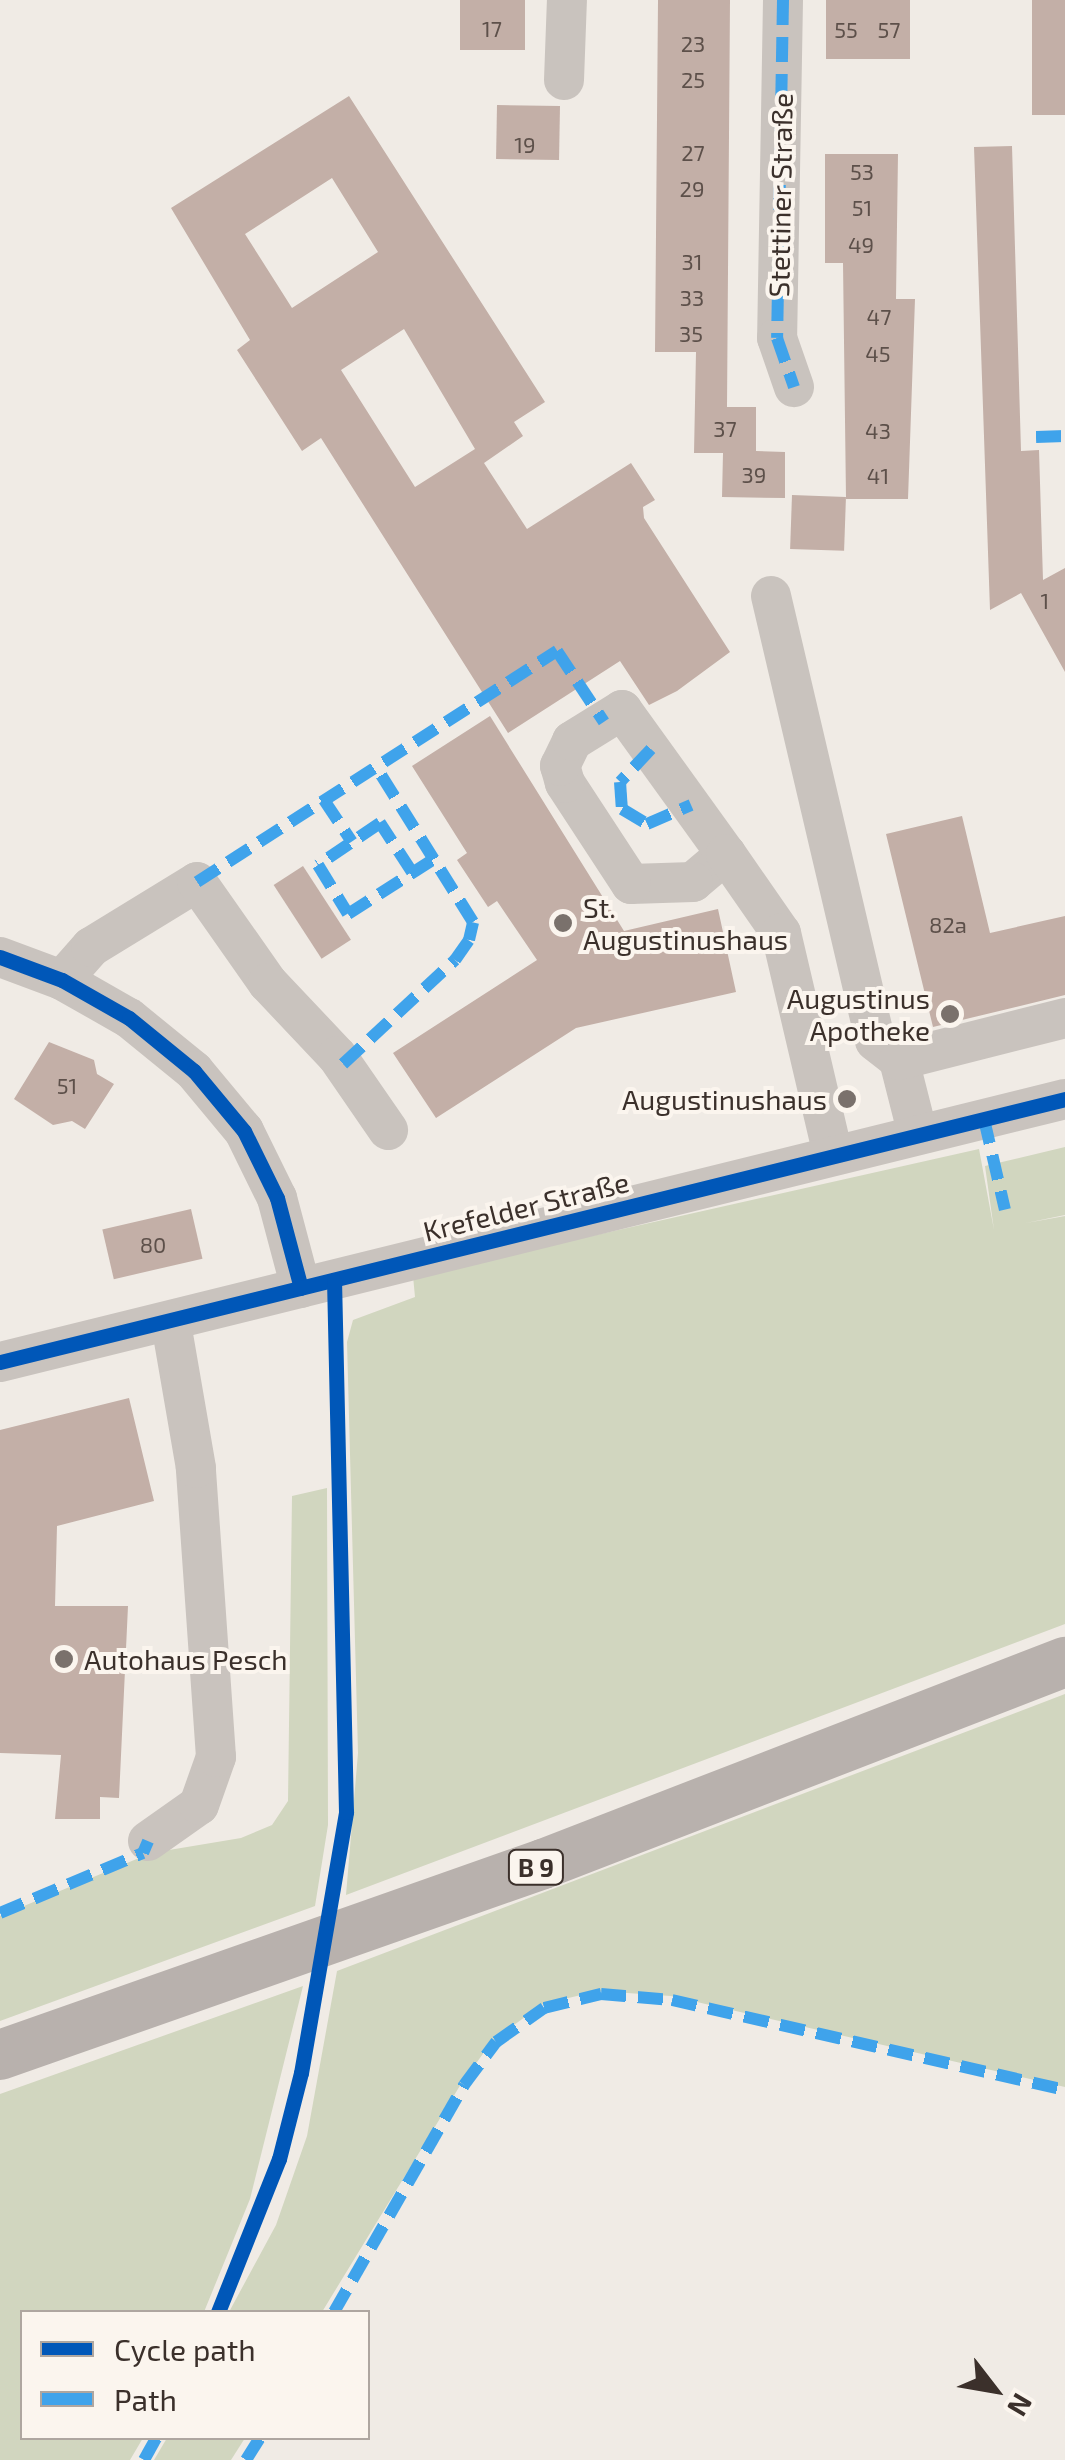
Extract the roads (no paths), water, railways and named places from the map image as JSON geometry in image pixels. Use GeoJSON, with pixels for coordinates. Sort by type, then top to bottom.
{"type":"FeatureCollection","features":[{"type":"Feature","properties":{"kind":"main road","name":"B 9"},"geometry":{"type":"LineString","coordinates":[[0,2055],[543,1864],[1065,1662]]}},
{"type":"Feature","properties":{"kind":"street"},"geometry":{"type":"LineString","coordinates":[[564,80],[566,0]]}},
{"type":"Feature","properties":{"kind":"street","name":"Stettiner Straße"},"geometry":{"type":"LineString","coordinates":[[783,0],[777,338],[794,387]]}},
{"type":"Feature","properties":{"kind":"street"},"geometry":{"type":"LineString","coordinates":[[771,596],[875,1041],[899,1060],[918,1135]]}},
{"type":"Feature","properties":{"kind":"street"},"geometry":{"type":"LineString","coordinates":[[726,854],[693,882],[631,884],[564,784],[560,766],[572,741],[622,710],[726,854],[781,934],[833,1155]]}},
{"type":"Feature","properties":{"kind":"street"},"geometry":{"type":"LineString","coordinates":[[62,980],[91,948],[197,882],[268,983],[337,1056],[388,1130]]}},
{"type":"Feature","properties":{"kind":"street"},"geometry":{"type":"LineString","coordinates":[[0,956],[62,980],[129,1018],[194,1070],[244,1131],[277,1198],[301,1288]]}},
{"type":"Feature","properties":{"kind":"street"},"geometry":{"type":"LineString","coordinates":[[899,1060],[1065,1018]]}},
{"type":"Feature","properties":{"kind":"street","name":"Krefelder Straße"},"geometry":{"type":"LineString","coordinates":[[0,1362],[1065,1099]]}},
{"type":"Feature","properties":{"kind":"street"},"geometry":{"type":"LineString","coordinates":[[148,1841],[200,1806],[216,1757],[196,1468],[170,1323]]}},
{"type":"Feature","properties":{"kind":"place","name":"St. Augustinushaus"},"geometry":{"type":"Point","coordinates":[563,923]}},
{"type":"Feature","properties":{"kind":"place","name":"Augustinus Apotheke"},"geometry":{"type":"Point","coordinates":[950,1014]}},
{"type":"Feature","properties":{"kind":"place","name":"Augustinushaus"},"geometry":{"type":"Point","coordinates":[847,1099]}},
{"type":"Feature","properties":{"kind":"place","name":"Autohaus Pesch"},"geometry":{"type":"Point","coordinates":[64,1659]}}]}
